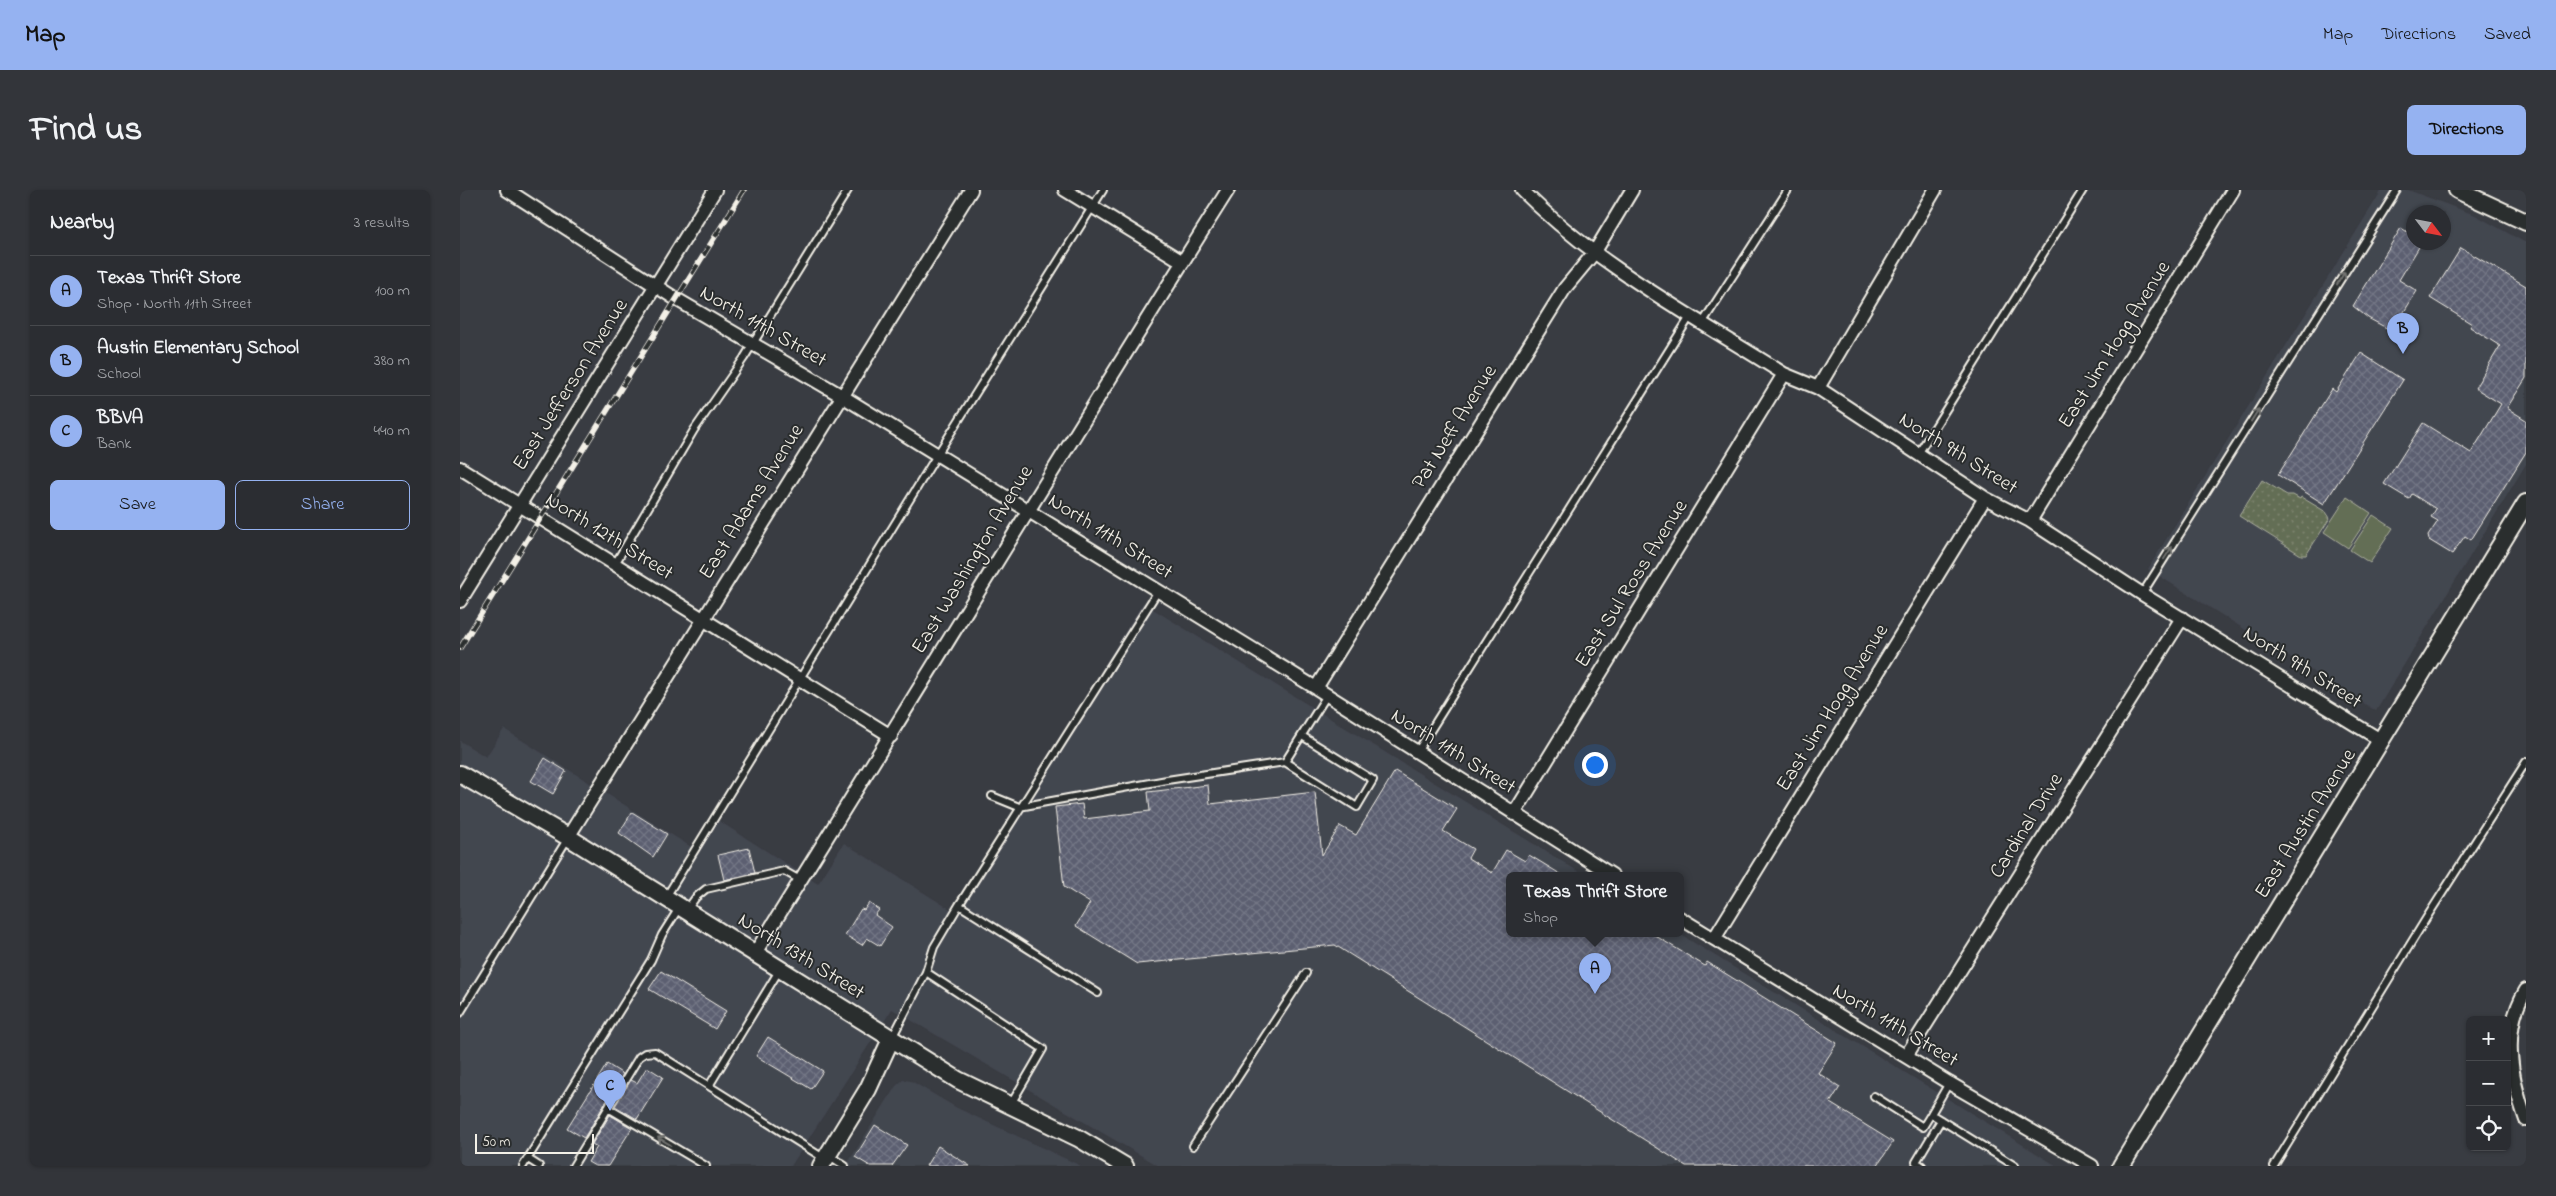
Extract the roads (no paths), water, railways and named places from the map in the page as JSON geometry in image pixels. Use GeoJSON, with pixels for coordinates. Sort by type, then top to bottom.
{"type":"FeatureCollection","features":[{"type":"Feature","properties":{"kind":"street","name":"North 11th Street"},"geometry":{"type":"LineString","coordinates":[[507,190],[657,284],[676,299],[842,396],[1322,692],[1607,872]]}},
{"type":"Feature","properties":{"kind":"street","name":"East Jefferson Avenue"},"geometry":{"type":"LineString","coordinates":[[460,600],[715,190]]}},
{"type":"Feature","properties":{"kind":"street","name":"East Adams Avenue"},"geometry":{"type":"LineString","coordinates":[[568,837],[702,618],[971,190]]}},
{"type":"Feature","properties":{"kind":"street"},"geometry":{"type":"LineString","coordinates":[[1065,190],[1183,262]]}},
{"type":"Feature","properties":{"kind":"street","name":"East Washington Avenue"},"geometry":{"type":"LineString","coordinates":[[755,953],[890,736],[1027,510],[1228,190]]}},
{"type":"Feature","properties":{"kind":"street","name":"North 9th Street"},"geometry":{"type":"LineString","coordinates":[[1522,190],[1542,210],[1594,253],[1784,374],[1818,388],[1986,498],[2030,521],[2142,594],[2382,740]]}},
{"type":"Feature","properties":{"kind":"street","name":"Pat Neff Avenue"},"geometry":{"type":"LineString","coordinates":[[1322,692],[1565,288],[1594,253],[1632,190]]}},
{"type":"Feature","properties":{"kind":"street"},"geometry":{"type":"LineString","coordinates":[[1818,388],[1935,190]]}},
{"type":"Feature","properties":{"kind":"street","name":"East Jim Hogg Avenue"},"geometry":{"type":"LineString","coordinates":[[2030,521],[2233,190]]}},
{"type":"Feature","properties":{"kind":"street"},"geometry":{"type":"LineString","coordinates":[[2457,190],[2526,222]]}},
{"type":"Feature","properties":{"kind":"street","name":"East Sul Ross Avenue"},"geometry":{"type":"LineString","coordinates":[[1514,814],[1784,374]]}},
{"type":"Feature","properties":{"kind":"street","name":"North 12th Street"},"geometry":{"type":"LineString","coordinates":[[460,468],[890,736]]}},
{"type":"Feature","properties":{"kind":"street","name":"East Jim Hogg Avenue"},"geometry":{"type":"LineString","coordinates":[[1714,939],[1986,498]]}},
{"type":"Feature","properties":{"kind":"street","name":"East Austin Avenue"},"geometry":{"type":"LineString","coordinates":[[2121,1166],[2526,503]]}},
{"type":"Feature","properties":{"kind":"street","name":"Cardinal Drive"},"geometry":{"type":"LineString","coordinates":[[1906,1056],[2182,618]]}},
{"type":"Feature","properties":{"kind":"street","name":"North 13th Street"},"geometry":{"type":"LineString","coordinates":[[460,774],[568,837],[976,1091],[1010,1105],[1078,1138],[1125,1166]]}},
{"type":"Feature","properties":{"kind":"street","name":"North 11th Street"},"geometry":{"type":"LineString","coordinates":[[1684,920],[1949,1083],[2092,1166]]}},
{"type":"Feature","properties":{"kind":"street"},"geometry":{"type":"LineString","coordinates":[[2526,990],[2512,1027],[2511,1059],[2515,1088],[2526,1120]]}},
{"type":"Feature","properties":{"kind":"street"},"geometry":{"type":"LineString","coordinates":[[825,1160],[868,1089],[891,1039]]}},
{"type":"Feature","properties":{"kind":"lane"},"geometry":{"type":"LineString","coordinates":[[615,564],[694,430],[752,344],[848,190]]}},
{"type":"Feature","properties":{"kind":"lane"},"geometry":{"type":"LineString","coordinates":[[665,898],[937,455],[1103,190]]}},
{"type":"Feature","properties":{"kind":"lane"},"geometry":{"type":"LineString","coordinates":[[1703,322],[1788,190]]}},
{"type":"Feature","properties":{"kind":"lane"},"geometry":{"type":"LineString","coordinates":[[1918,454],[2083,190]]}},
{"type":"Feature","properties":{"kind":"lane"},"geometry":{"type":"LineString","coordinates":[[2142,594],[2397,190]]}},
{"type":"Feature","properties":{"kind":"lane"},"geometry":{"type":"LineString","coordinates":[[1417,752],[1691,315]]}},
{"type":"Feature","properties":{"kind":"lane"},"geometry":{"type":"LineString","coordinates":[[891,1039],[926,972],[934,947],[959,904],[1158,591]]}},
{"type":"Feature","properties":{"kind":"lane"},"geometry":{"type":"LineString","coordinates":[[1285,762],[1302,736],[1322,692]]}},
{"type":"Feature","properties":{"kind":"lane"},"geometry":{"type":"LineString","coordinates":[[992,796],[1019,807],[1167,780],[1285,762],[1357,807],[1373,780],[1302,736]]}},
{"type":"Feature","properties":{"kind":"lane"},"geometry":{"type":"LineString","coordinates":[[2274,1166],[2427,917],[2526,762]]}},
{"type":"Feature","properties":{"kind":"lane"},"geometry":{"type":"LineString","coordinates":[[460,1013],[568,837]]}},
{"type":"Feature","properties":{"kind":"lane"},"geometry":{"type":"LineString","coordinates":[[523,1166],[651,960],[662,934],[683,909],[706,889],[784,871],[800,880]]}},
{"type":"Feature","properties":{"kind":"lane"},"geometry":{"type":"LineString","coordinates":[[959,904],[1098,994]]}},
{"type":"Feature","properties":{"kind":"lane"},"geometry":{"type":"LineString","coordinates":[[709,1086],[780,968]]}},
{"type":"Feature","properties":{"kind":"lane"},"geometry":{"type":"LineString","coordinates":[[926,972],[1043,1049],[1010,1105]]}},
{"type":"Feature","properties":{"kind":"lane"},"geometry":{"type":"LineString","coordinates":[[1193,1146],[1306,973]]}},
{"type":"Feature","properties":{"kind":"lane"},"geometry":{"type":"LineString","coordinates":[[573,1166],[639,1057],[645,1052],[655,1052],[825,1160],[845,1166]]}},
{"type":"Feature","properties":{"kind":"lane"},"geometry":{"type":"LineString","coordinates":[[1874,1096],[1923,1127],[1949,1083]]}},
{"type":"Feature","properties":{"kind":"lane"},"geometry":{"type":"LineString","coordinates":[[608,1108],[706,1166]]}},
{"type":"Feature","properties":{"kind":"lane"},"geometry":{"type":"LineString","coordinates":[[1931,1114],[2015,1166]]}},
{"type":"Feature","properties":{"kind":"lane"},"geometry":{"type":"LineString","coordinates":[[1922,1166],[1916,1162],[1941,1120]]}},
{"type":"Feature","properties":{"kind":"lane"},"geometry":{"type":"LineString","coordinates":[[528,1159],[539,1166]]}},
{"type":"Feature","properties":{"kind":"railway"},"geometry":{"type":"LineString","coordinates":[[460,648],[744,190]]}},
{"type":"Feature","properties":{"kind":"place","name":"Austin Elementary School"},"geometry":{"type":"Point","coordinates":[2403,354]}},
{"type":"Feature","properties":{"kind":"place","name":"Texas Thrift Store"},"geometry":{"type":"Point","coordinates":[1595,994]}},
{"type":"Feature","properties":{"kind":"place","name":"BBVA"},"geometry":{"type":"Point","coordinates":[610,1111]}}]}
